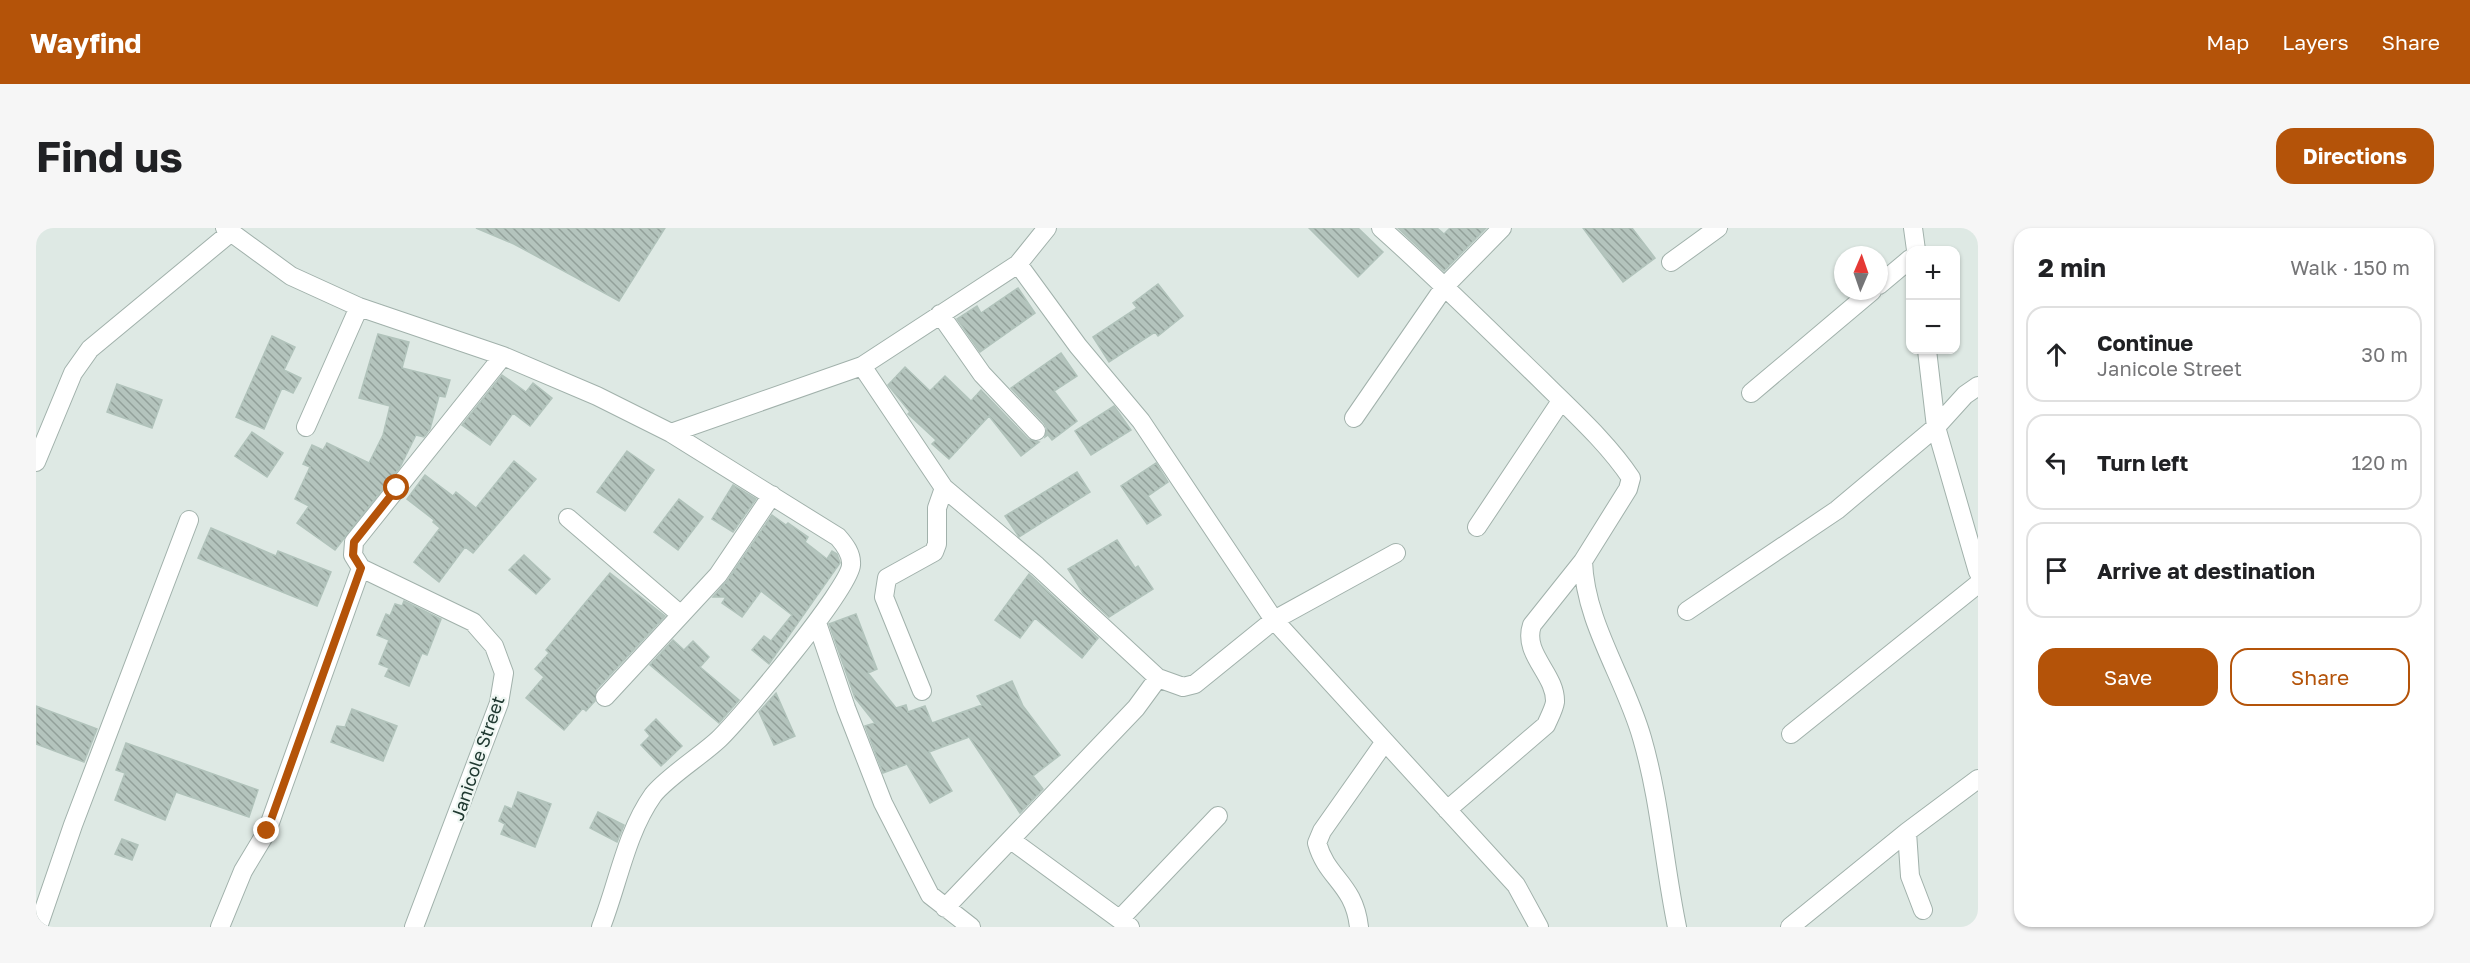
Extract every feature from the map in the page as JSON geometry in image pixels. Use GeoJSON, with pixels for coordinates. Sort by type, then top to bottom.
{"type":"FeatureCollection","features":[{"type":"Feature","properties":{"kind":"street"},"geometry":{"type":"LineString","coordinates":[[671,433],[862,366],[1018,264],[1047,228]]}},
{"type":"Feature","properties":{"kind":"street"},"geometry":{"type":"LineString","coordinates":[[1381,228],[1445,286],[1562,401],[1621,462],[1631,478],[1628,489],[1583,561],[1532,626],[1529,635],[1530,645],[1554,691],[1555,705],[1546,725],[1446,810]]}},
{"type":"Feature","properties":{"kind":"street"},"geometry":{"type":"LineString","coordinates":[[1354,418],[1445,286],[1502,228]]}},
{"type":"Feature","properties":{"kind":"street"},"geometry":{"type":"LineString","coordinates":[[1671,262],[1718,228]]}},
{"type":"Feature","properties":{"kind":"street"},"geometry":{"type":"LineString","coordinates":[[1913,228],[1915,246]]}},
{"type":"Feature","properties":{"kind":"street"},"geometry":{"type":"LineString","coordinates":[[36,462],[73,373],[90,349],[227,231],[291,276],[359,307],[503,356],[597,396],[671,433],[838,537],[849,551],[852,564],[848,578],[817,622],[721,737],[654,795],[630,840],[601,927]]}},
{"type":"Feature","properties":{"kind":"street"},"geometry":{"type":"LineString","coordinates":[[1888,278],[1906,263]]}},
{"type":"Feature","properties":{"kind":"street"},"geometry":{"type":"LineString","coordinates":[[1018,264],[1078,346],[1141,422],[1274,620],[1516,885],[1539,927]]}},
{"type":"Feature","properties":{"kind":"street"},"geometry":{"type":"LineString","coordinates":[[1751,393],[1861,300]]}},
{"type":"Feature","properties":{"kind":"street"},"geometry":{"type":"LineString","coordinates":[[306,427],[359,307]]}},
{"type":"Feature","properties":{"kind":"street"},"geometry":{"type":"LineString","coordinates":[[940,314],[982,374],[1036,431]]}},
{"type":"Feature","properties":{"kind":"street"},"geometry":{"type":"LineString","coordinates":[[1927,354],[1936,427],[1978,572]]}},
{"type":"Feature","properties":{"kind":"street"},"geometry":{"type":"LineString","coordinates":[[220,927],[243,871],[267,831],[361,568],[353,555],[354,542],[503,356]]}},
{"type":"Feature","properties":{"kind":"street"},"geometry":{"type":"LineString","coordinates":[[862,366],[944,488],[1037,566],[1158,678],[1189,688],[1274,620],[1396,553]]}},
{"type":"Feature","properties":{"kind":"street"},"geometry":{"type":"LineString","coordinates":[[1686,611],[1838,510],[1936,427],[1965,395],[1978,386]]}},
{"type":"Feature","properties":{"kind":"street"},"geometry":{"type":"LineString","coordinates":[[1477,527],[1562,401]]}},
{"type":"Feature","properties":{"kind":"street"},"geometry":{"type":"LineString","coordinates":[[922,691],[884,597],[886,578],[934,552],[937,544],[937,508],[944,488]]}},
{"type":"Feature","properties":{"kind":"street"},"geometry":{"type":"LineString","coordinates":[[605,697],[718,575],[772,495]]}},
{"type":"Feature","properties":{"kind":"street"},"geometry":{"type":"LineString","coordinates":[[567,518],[681,615]]}},
{"type":"Feature","properties":{"kind":"street"},"geometry":{"type":"LineString","coordinates":[[38,927],[73,825],[189,520]]}},
{"type":"Feature","properties":{"kind":"street"},"geometry":{"type":"LineString","coordinates":[[1583,561],[1587,595],[1641,736],[1656,796],[1677,927]]}},
{"type":"Feature","properties":{"kind":"street","name":"Janicole Street"},"geometry":{"type":"LineString","coordinates":[[361,568],[473,622],[494,646],[504,673],[499,703],[414,927]]}},
{"type":"Feature","properties":{"kind":"street"},"geometry":{"type":"LineString","coordinates":[[1791,734],[1978,584]]}},
{"type":"Feature","properties":{"kind":"street"},"geometry":{"type":"LineString","coordinates":[[817,622],[846,708],[883,803],[930,895],[971,927]]}},
{"type":"Feature","properties":{"kind":"street"},"geometry":{"type":"LineString","coordinates":[[945,908],[1136,708],[1158,678]]}},
{"type":"Feature","properties":{"kind":"street"},"geometry":{"type":"LineString","coordinates":[[1359,927],[1357,907],[1348,890],[1321,859],[1317,843],[1322,831],[1384,743]]}},
{"type":"Feature","properties":{"kind":"street"},"geometry":{"type":"LineString","coordinates":[[1790,927],[1978,778]]}},
{"type":"Feature","properties":{"kind":"street"},"geometry":{"type":"LineString","coordinates":[[1011,840],[1125,923],[1218,816]]}},
{"type":"Feature","properties":{"kind":"street"},"geometry":{"type":"LineString","coordinates":[[1907,832],[1910,876],[1923,910]]}},
{"type":"Feature","properties":{"kind":"building"},"geometry":{"type":"Polygon","coordinates":[[[476,228],[665,228],[619,301],[514,244],[476,228]]]}},
{"type":"Feature","properties":{"kind":"building"},"geometry":{"type":"Polygon","coordinates":[[[1309,228],[1358,228],[1383,252],[1358,277],[1309,228]]]}},
{"type":"Feature","properties":{"kind":"building"},"geometry":{"type":"Polygon","coordinates":[[[1398,228],[1437,228],[1444,234],[1450,228],[1486,228],[1444,271],[1398,228]]]}},
{"type":"Feature","properties":{"kind":"building"},"geometry":{"type":"Polygon","coordinates":[[[1583,228],[1632,228],[1655,258],[1623,282],[1583,228]]]}},
{"type":"Feature","properties":{"kind":"building"},"geometry":{"type":"Polygon","coordinates":[[[1158,284],[1183,316],[1158,336],[1155,332],[1109,362],[1093,337],[1137,308],[1133,303],[1158,284]]]}},
{"type":"Feature","properties":{"kind":"building"},"geometry":{"type":"Polygon","coordinates":[[[1018,288],[1035,313],[980,352],[957,319],[977,306],[981,313],[1018,288]]]}},
{"type":"Feature","properties":{"kind":"building"},"geometry":{"type":"Polygon","coordinates":[[[378,334],[409,342],[402,368],[450,380],[445,397],[439,396],[430,429],[424,437],[416,435],[400,467],[335,550],[297,523],[309,506],[295,499],[310,467],[303,464],[312,445],[323,450],[327,443],[369,463],[383,435],[390,406],[359,398],[378,334]]]}},
{"type":"Feature","properties":{"kind":"building"},"geometry":{"type":"Polygon","coordinates":[[[272,336],[295,347],[284,370],[301,378],[293,393],[282,388],[264,429],[236,417],[272,336]]]}},
{"type":"Feature","properties":{"kind":"building"},"geometry":{"type":"Polygon","coordinates":[[[1061,353],[1077,376],[1054,391],[1077,421],[1052,440],[1048,435],[1045,437],[1047,429],[1044,423],[1011,388],[1061,353]]]}},
{"type":"Feature","properties":{"kind":"building"},"geometry":{"type":"Polygon","coordinates":[[[905,367],[930,391],[945,376],[971,401],[981,390],[1028,439],[1039,442],[1021,456],[989,416],[949,459],[932,444],[936,440],[908,414],[910,412],[888,385],[905,367]]]}},
{"type":"Feature","properties":{"kind":"building"},"geometry":{"type":"Polygon","coordinates":[[[502,375],[526,392],[533,383],[552,398],[530,426],[513,413],[490,445],[462,425],[502,375]]]}},
{"type":"Feature","properties":{"kind":"building"},"geometry":{"type":"Polygon","coordinates":[[[117,384],[162,400],[152,428],[107,412],[117,384]]]}},
{"type":"Feature","properties":{"kind":"building"},"geometry":{"type":"Polygon","coordinates":[[[1114,406],[1131,430],[1091,455],[1075,431],[1114,406]]]}},
{"type":"Feature","properties":{"kind":"building"},"geometry":{"type":"Polygon","coordinates":[[[252,432],[283,453],[267,477],[235,456],[252,432]]]}},
{"type":"Feature","properties":{"kind":"building"},"geometry":{"type":"Polygon","coordinates":[[[627,451],[654,470],[625,511],[597,492],[627,451]]]}},
{"type":"Feature","properties":{"kind":"building"},"geometry":{"type":"Polygon","coordinates":[[[514,461],[536,479],[473,553],[465,547],[439,582],[414,562],[440,528],[433,522],[434,520],[407,499],[425,475],[453,496],[456,492],[476,508],[514,461]]]}},
{"type":"Feature","properties":{"kind":"building"},"geometry":{"type":"Polygon","coordinates":[[[1156,463],[1168,482],[1148,496],[1161,515],[1147,524],[1121,486],[1156,463]]]}},
{"type":"Feature","properties":{"kind":"building"},"geometry":{"type":"Polygon","coordinates":[[[1077,472],[1090,492],[1019,537],[1005,516],[1077,472]]]}},
{"type":"Feature","properties":{"kind":"building"},"geometry":{"type":"Polygon","coordinates":[[[733,485],[756,499],[733,532],[712,519],[733,485]]]}},
{"type":"Feature","properties":{"kind":"building"},"geometry":{"type":"Polygon","coordinates":[[[679,499],[703,517],[678,550],[654,532],[679,499]]]}},
{"type":"Feature","properties":{"kind":"building"},"geometry":{"type":"Polygon","coordinates":[[[772,515],[808,537],[805,542],[827,559],[832,551],[837,554],[840,563],[769,664],[752,650],[764,636],[771,641],[792,615],[761,591],[742,617],[722,603],[726,597],[713,597],[727,581],[772,515]]]}},
{"type":"Feature","properties":{"kind":"building"},"geometry":{"type":"Polygon","coordinates":[[[211,528],[276,556],[278,551],[331,572],[317,606],[198,558],[211,528]]]}},
{"type":"Feature","properties":{"kind":"building"},"geometry":{"type":"Polygon","coordinates":[[[1117,540],[1135,568],[1138,566],[1153,589],[1109,617],[1083,593],[1068,569],[1117,540]]]}},
{"type":"Feature","properties":{"kind":"building"},"geometry":{"type":"Polygon","coordinates":[[[524,555],[550,579],[536,594],[509,570],[524,555]]]}},
{"type":"Feature","properties":{"kind":"building"},"geometry":{"type":"Polygon","coordinates":[[[610,573],[665,616],[597,689],[595,701],[586,711],[583,708],[564,730],[526,698],[544,677],[535,669],[549,653],[546,650],[610,573]]]}},
{"type":"Feature","properties":{"kind":"building"},"geometry":{"type":"Polygon","coordinates":[[[1029,574],[1098,638],[1082,658],[1035,618],[1020,638],[995,620],[1029,574]]]}},
{"type":"Feature","properties":{"kind":"building"},"geometry":{"type":"Polygon","coordinates":[[[404,601],[441,619],[427,655],[422,653],[409,686],[385,676],[389,668],[379,664],[389,640],[377,635],[386,614],[390,616],[395,604],[402,606],[404,601]]]}},
{"type":"Feature","properties":{"kind":"building"},"geometry":{"type":"Polygon","coordinates":[[[856,614],[877,669],[868,673],[896,708],[906,705],[908,712],[925,706],[932,723],[982,705],[977,696],[1012,681],[1023,706],[1060,755],[1033,776],[1043,789],[1020,813],[969,737],[929,752],[952,791],[930,803],[907,764],[883,773],[865,726],[875,723],[855,698],[829,624],[856,614]]]}},
{"type":"Feature","properties":{"kind":"building"},"geometry":{"type":"Polygon","coordinates":[[[673,640],[684,650],[693,641],[709,657],[700,667],[739,700],[719,723],[650,665],[673,640]]]}},
{"type":"Feature","properties":{"kind":"building"},"geometry":{"type":"Polygon","coordinates":[[[776,693],[795,736],[774,745],[759,712],[776,693]]]}},
{"type":"Feature","properties":{"kind":"building"},"geometry":{"type":"Polygon","coordinates":[[[36,706],[97,729],[84,762],[36,744],[36,706]]]}},
{"type":"Feature","properties":{"kind":"building"},"geometry":{"type":"Polygon","coordinates":[[[352,709],[397,726],[383,761],[331,742],[337,726],[345,727],[352,709]]]}},
{"type":"Feature","properties":{"kind":"building"},"geometry":{"type":"Polygon","coordinates":[[[656,719],[682,746],[661,766],[641,745],[650,736],[645,730],[656,719]]]}},
{"type":"Feature","properties":{"kind":"building"},"geometry":{"type":"Polygon","coordinates":[[[126,743],[258,790],[249,817],[176,792],[165,820],[115,800],[125,773],[116,770],[126,743]]]}},
{"type":"Feature","properties":{"kind":"building"},"geometry":{"type":"Polygon","coordinates":[[[518,792],[551,804],[535,847],[501,834],[505,824],[499,821],[505,806],[512,809],[518,792]]]}},
{"type":"Feature","properties":{"kind":"building"},"geometry":{"type":"Polygon","coordinates":[[[598,812],[624,825],[617,842],[590,828],[598,812]]]}},
{"type":"Feature","properties":{"kind":"building"},"geometry":{"type":"Polygon","coordinates":[[[122,839],[138,845],[132,860],[115,854],[122,839]]]}},
{"type":"Feature","properties":{"kind":"route"},"geometry":{"type":"LineString","coordinates":[[267,831],[361,568],[353,555],[354,542],[397,488]]}}]}
